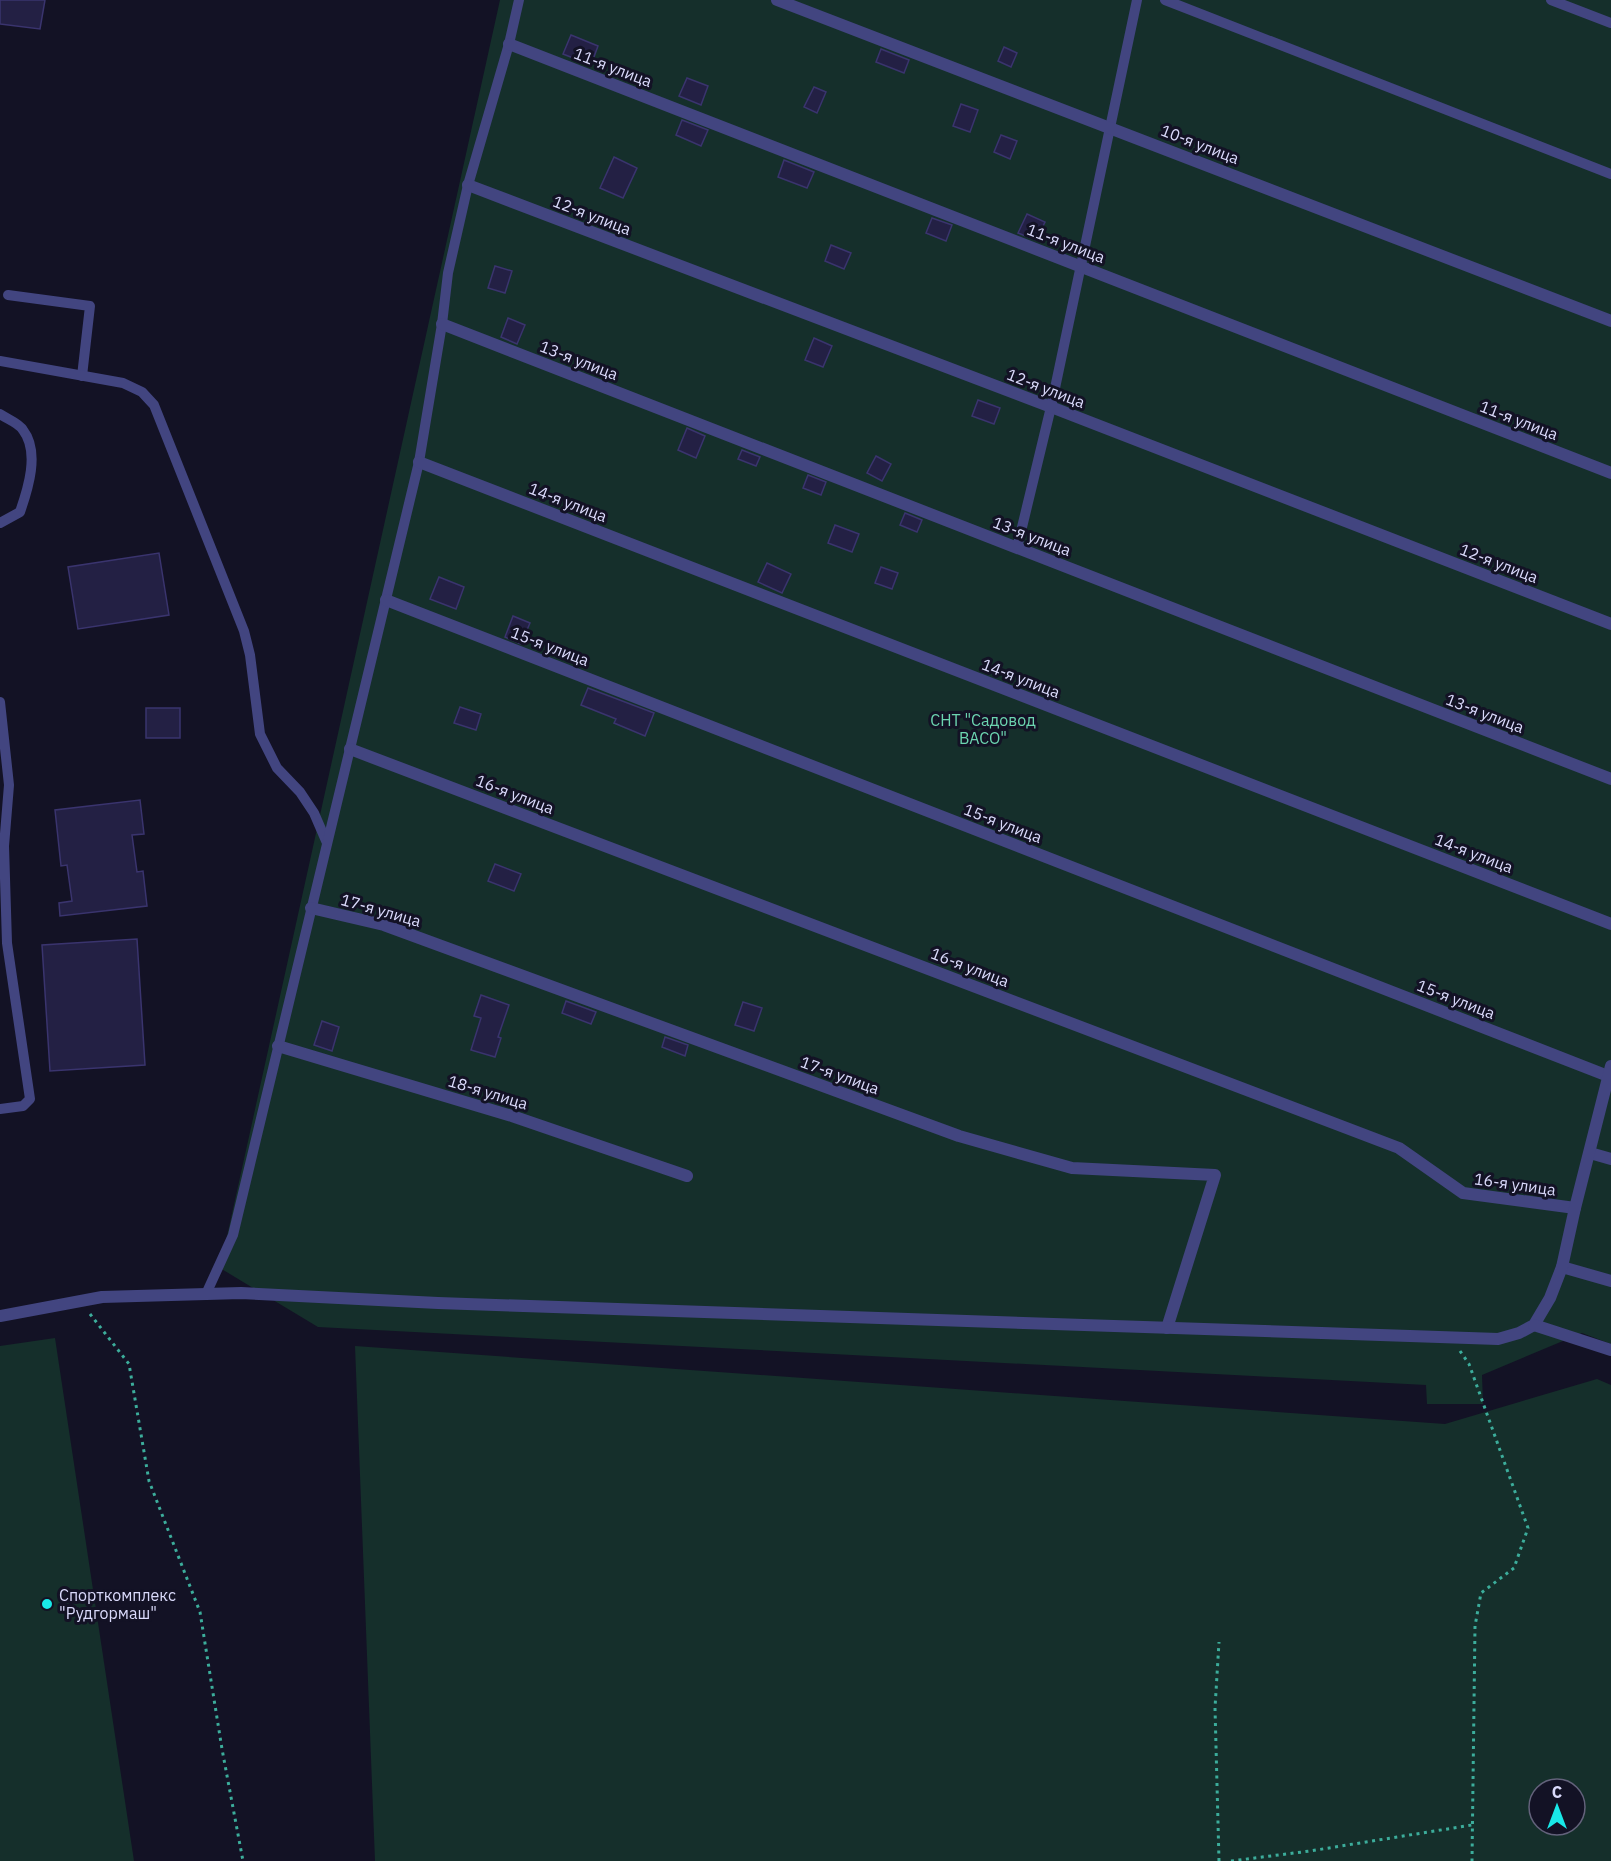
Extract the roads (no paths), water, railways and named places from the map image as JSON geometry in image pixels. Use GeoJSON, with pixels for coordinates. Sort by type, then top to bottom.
{"type":"FeatureCollection","features":[{"type":"Feature","properties":{"kind":"street","name":"10-я улица"},"geometry":{"type":"LineString","coordinates":[[777,0],[1611,321]]}},
{"type":"Feature","properties":{"kind":"street","name":"11-я улица"},"geometry":{"type":"LineString","coordinates":[[509,44],[1611,473]]}},
{"type":"Feature","properties":{"kind":"street","name":"12-я улица"},"geometry":{"type":"LineString","coordinates":[[468,185],[1611,624]]}},
{"type":"Feature","properties":{"kind":"street","name":"13-я улица"},"geometry":{"type":"LineString","coordinates":[[442,324],[1611,780]]}},
{"type":"Feature","properties":{"kind":"street","name":"14-я улица"},"geometry":{"type":"LineString","coordinates":[[419,462],[1611,924]]}},
{"type":"Feature","properties":{"kind":"street","name":"15-я улица"},"geometry":{"type":"LineString","coordinates":[[386,600],[1609,1071]]}},
{"type":"Feature","properties":{"kind":"street","name":"16-я улица"},"geometry":{"type":"LineString","coordinates":[[350,749],[1399,1148],[1463,1193],[1575,1208]]}},
{"type":"Feature","properties":{"kind":"street","name":"17-я улица"},"geometry":{"type":"LineString","coordinates":[[311,908],[384,925],[959,1136],[1072,1168],[1215,1175],[1167,1328]]}},
{"type":"Feature","properties":{"kind":"street","name":"18-я улица"},"geometry":{"type":"LineString","coordinates":[[278,1046],[512,1116],[687,1176]]}},
{"type":"Feature","properties":{"kind":"street"},"geometry":{"type":"LineString","coordinates":[[0,1316],[102,1297],[241,1293],[438,1303],[1498,1339],[1519,1333],[1534,1325],[1550,1298],[1562,1267],[1609,1071]]}},
{"type":"Feature","properties":{"kind":"street"},"geometry":{"type":"LineString","coordinates":[[1590,1153],[1611,1159]]}},
{"type":"Feature","properties":{"kind":"street"},"geometry":{"type":"LineString","coordinates":[[1562,1267],[1611,1281]]}},
{"type":"Feature","properties":{"kind":"street"},"geometry":{"type":"LineString","coordinates":[[1534,1325],[1611,1350]]}},
{"type":"Feature","properties":{"kind":"lane"},"geometry":{"type":"LineString","coordinates":[[206,1294],[233,1235],[419,462],[442,324],[448,273],[468,185],[509,44],[519,0]]}},
{"type":"Feature","properties":{"kind":"lane"},"geometry":{"type":"LineString","coordinates":[[1017,548],[1051,407],[1137,0]]}},
{"type":"Feature","properties":{"kind":"lane"},"geometry":{"type":"LineString","coordinates":[[1165,0],[1611,174]]}},
{"type":"Feature","properties":{"kind":"lane"},"geometry":{"type":"LineString","coordinates":[[1551,0],[1611,23]]}},
{"type":"Feature","properties":{"kind":"lane"},"geometry":{"type":"LineString","coordinates":[[9,296],[90,306],[82,376]]}},
{"type":"Feature","properties":{"kind":"lane"},"geometry":{"type":"LineString","coordinates":[[0,361],[123,383],[142,392],[154,405],[244,631],[250,655],[260,734],[277,768],[300,792],[314,813],[327,843]]}},
{"type":"Feature","properties":{"kind":"lane"},"geometry":{"type":"LineString","coordinates":[[0,414],[23,429],[31,447],[30,483],[20,512],[0,523]]}},
{"type":"Feature","properties":{"kind":"lane"},"geometry":{"type":"LineString","coordinates":[[0,702],[9,785],[2,846],[7,943],[30,1099],[23,1106],[0,1109]]}},
{"type":"Feature","properties":{"kind":"place","name":"Спорткомплекс \"Рудгормаш\""},"geometry":{"type":"Point","coordinates":[47,1604]}},
{"type":"Feature","properties":{"kind":"park label","name":"СНТ \"Садовод ВАСО\""},"geometry":{"type":"Point","coordinates":[983,729]}}]}
